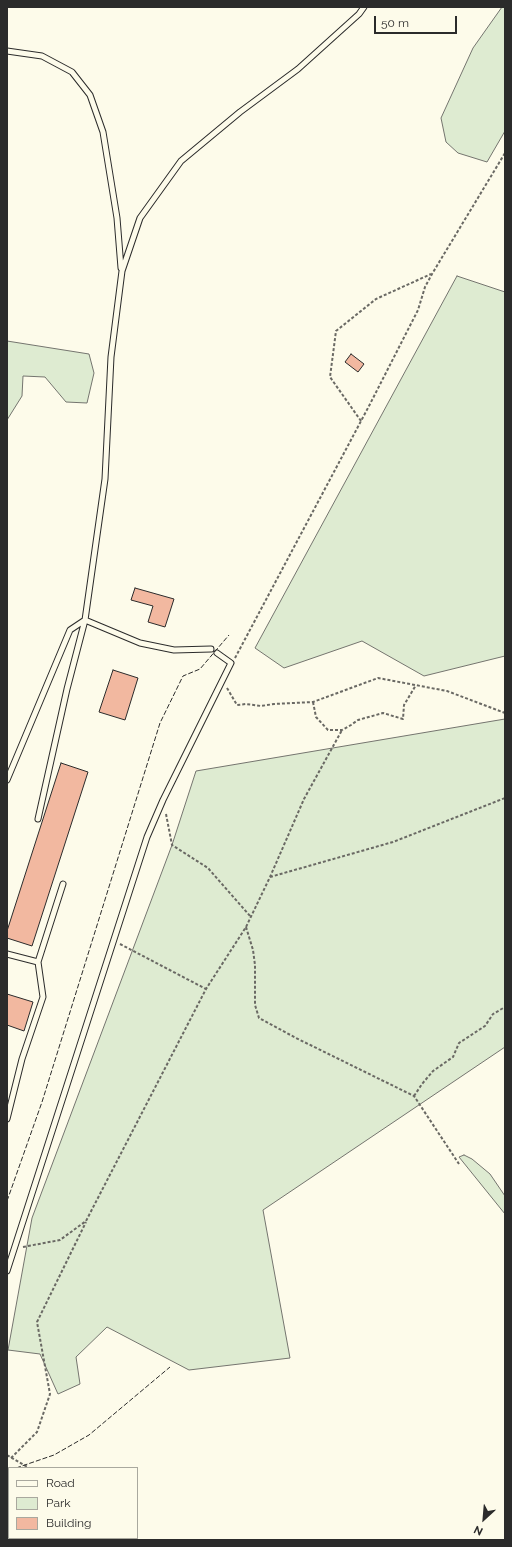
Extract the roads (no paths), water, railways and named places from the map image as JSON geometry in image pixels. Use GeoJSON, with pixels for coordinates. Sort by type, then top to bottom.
{"type":"FeatureCollection","features":[{"type":"Feature","properties":{"kind":"lane"},"geometry":{"type":"LineString","coordinates":[[38,819],[67,689],[85,620],[105,479],[112,356],[122,271],[140,218],[182,161],[240,112],[298,69],[359,14],[364,7]]}},
{"type":"Feature","properties":{"kind":"lane"},"geometry":{"type":"LineString","coordinates":[[7,51],[42,56],[72,72],[90,95],[103,132],[116,218],[122,271]]}},
{"type":"Feature","properties":{"kind":"lane"},"geometry":{"type":"LineString","coordinates":[[85,620],[140,643],[174,650],[210,649]]}},
{"type":"Feature","properties":{"kind":"lane"},"geometry":{"type":"LineString","coordinates":[[7,780],[70,630],[85,620]]}},
{"type":"Feature","properties":{"kind":"lane"},"geometry":{"type":"LineString","coordinates":[[7,1271],[147,837],[163,800],[231,664],[217,653]]}},
{"type":"Feature","properties":{"kind":"lane"},"geometry":{"type":"LineString","coordinates":[[7,1119],[22,1060],[43,997],[38,962],[64,884]]}},
{"type":"Feature","properties":{"kind":"lane"},"geometry":{"type":"LineString","coordinates":[[7,954],[38,962]]}}]}
